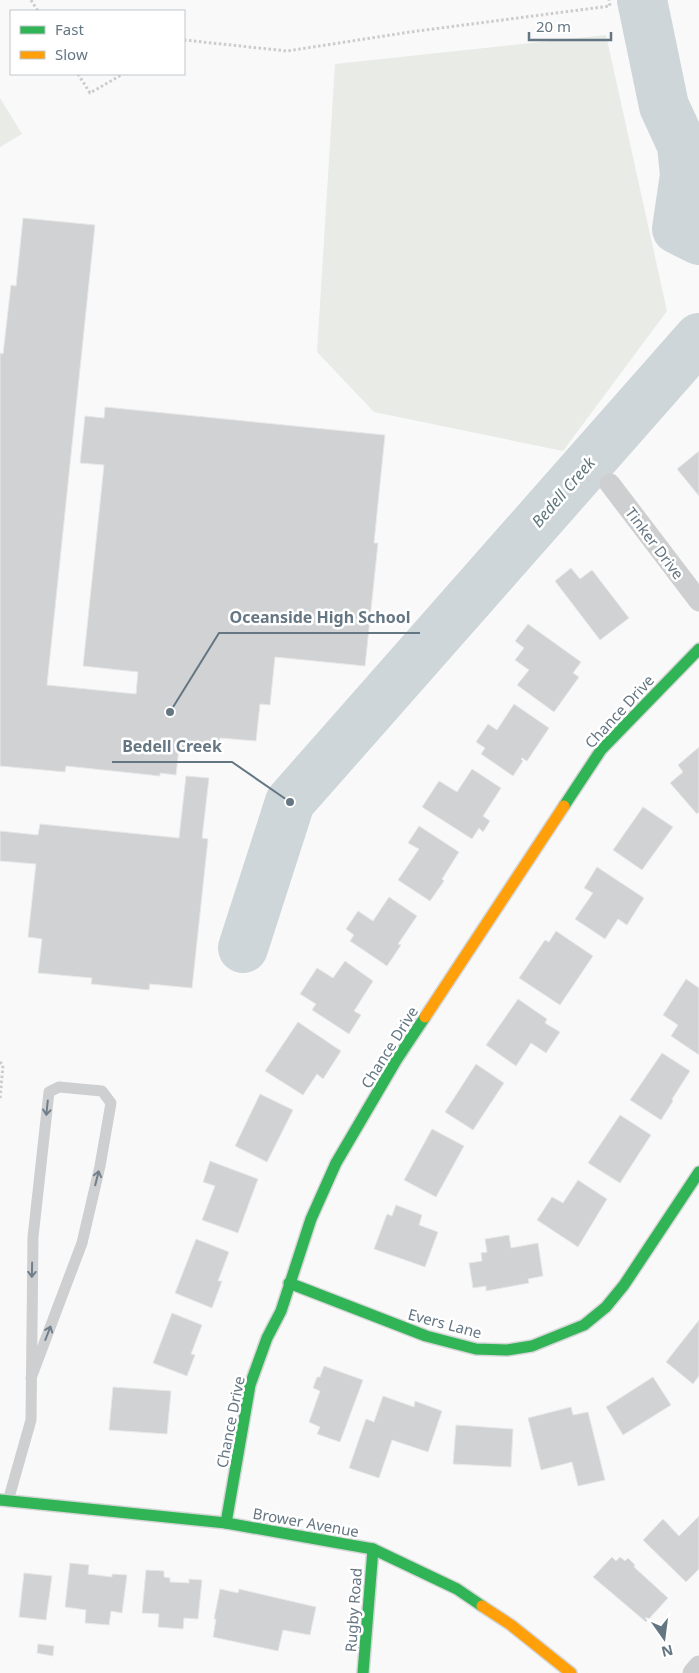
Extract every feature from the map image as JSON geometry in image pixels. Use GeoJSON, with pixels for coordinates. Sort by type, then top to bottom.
{"type":"FeatureCollection","features":[{"type":"Feature","properties":{"kind":"street","name":"Tinker Drive"},"geometry":{"type":"LineString","coordinates":[[610,484],[699,602]]}},
{"type":"Feature","properties":{"kind":"street","name":"Chance Drive"},"geometry":{"type":"LineString","coordinates":[[226,1523],[250,1384],[267,1338],[281,1311],[311,1219],[336,1163],[397,1059],[601,750],[699,649]]}},
{"type":"Feature","properties":{"kind":"street","name":"Evers Lane"},"geometry":{"type":"LineString","coordinates":[[289,1283],[426,1336],[476,1349],[507,1350],[532,1346],[584,1325],[606,1307],[624,1285],[699,1172]]}},
{"type":"Feature","properties":{"kind":"street","name":"Brower Avenue"},"geometry":{"type":"LineString","coordinates":[[4,1501],[226,1523],[372,1549],[457,1589],[511,1625],[571,1673]]}},
{"type":"Feature","properties":{"kind":"street","name":"Rugby Road"},"geometry":{"type":"LineString","coordinates":[[363,1673],[372,1549]]}},
{"type":"Feature","properties":{"kind":"street"},"geometry":{"type":"LineString","coordinates":[[693,1673],[699,1666]]}},
{"type":"Feature","properties":{"kind":"lane"},"geometry":{"type":"LineString","coordinates":[[4,1501],[31,1420],[31,1378],[33,1237],[48,1092],[59,1087],[102,1091],[111,1103],[100,1166],[82,1243],[31,1378]]}},
{"type":"Feature","properties":{"kind":"path"},"geometry":{"type":"LineString","coordinates":[[185,40],[286,51],[410,32],[610,6],[609,0]]}},
{"type":"Feature","properties":{"kind":"path"},"geometry":{"type":"LineString","coordinates":[[79,75],[90,92],[121,75]]}},
{"type":"Feature","properties":{"kind":"path"},"geometry":{"type":"LineString","coordinates":[[0,1062],[3,1065],[0,1099]]}},
{"type":"Feature","properties":{"kind":"shaded area"},"geometry":{"type":"Polygon","coordinates":[[[606,35],[667,311],[563,451],[374,412],[317,352],[335,64],[606,35]]]}},
{"type":"Feature","properties":{"kind":"shaded area"},"geometry":{"type":"Polygon","coordinates":[[[0,98],[22,134],[0,147],[0,98]]]}},
{"type":"Feature","properties":{"kind":"building"},"geometry":{"type":"Polygon","coordinates":[[[23,218],[95,225],[47,685],[136,694],[138,672],[83,666],[104,465],[80,463],[85,416],[104,418],[105,407],[385,435],[374,543],[378,543],[365,666],[275,657],[270,705],[260,704],[256,741],[220,738],[218,752],[179,748],[176,775],[160,773],[160,776],[66,766],[65,772],[0,766],[0,353],[3,354],[11,285],[16,286],[23,218]]]}},
{"type":"Feature","properties":{"kind":"building"},"geometry":{"type":"Polygon","coordinates":[[[699,451],[699,496],[677,469],[699,451]]]}},
{"type":"Feature","properties":{"kind":"building"},"geometry":{"type":"Polygon","coordinates":[[[571,568],[580,579],[592,570],[629,618],[600,640],[555,581],[571,568]]]}},
{"type":"Feature","properties":{"kind":"building"},"geometry":{"type":"Polygon","coordinates":[[[528,624],[581,662],[573,673],[579,677],[554,712],[517,685],[529,670],[515,660],[524,648],[515,641],[528,624]]]}},
{"type":"Feature","properties":{"kind":"building"},"geometry":{"type":"Polygon","coordinates":[[[514,704],[549,728],[527,761],[521,759],[523,761],[513,776],[481,754],[485,748],[476,742],[488,724],[497,730],[514,704]]]}},
{"type":"Feature","properties":{"kind":"building"},"geometry":{"type":"Polygon","coordinates":[[[699,747],[699,812],[697,814],[670,783],[683,772],[678,765],[699,747]]]}},
{"type":"Feature","properties":{"kind":"building"},"geometry":{"type":"Polygon","coordinates":[[[472,769],[501,788],[483,816],[490,821],[483,832],[479,828],[472,839],[422,807],[439,781],[457,792],[472,769]]]}},
{"type":"Feature","properties":{"kind":"building"},"geometry":{"type":"Polygon","coordinates":[[[186,776],[209,778],[202,838],[208,839],[192,988],[150,984],[149,990],[91,984],[92,978],[38,973],[42,939],[28,937],[36,864],[0,861],[0,831],[38,835],[40,824],[179,838],[186,776]]]}},
{"type":"Feature","properties":{"kind":"building"},"geometry":{"type":"Polygon","coordinates":[[[643,807],[673,827],[642,870],[613,850],[643,807]]]}},
{"type":"Feature","properties":{"kind":"building"},"geometry":{"type":"Polygon","coordinates":[[[419,826],[459,852],[442,879],[444,881],[430,901],[398,880],[419,849],[408,843],[419,826]]]}},
{"type":"Feature","properties":{"kind":"building"},"geometry":{"type":"Polygon","coordinates":[[[597,867],[644,898],[627,925],[618,919],[605,939],[575,919],[593,893],[584,888],[597,867]]]}},
{"type":"Feature","properties":{"kind":"building"},"geometry":{"type":"Polygon","coordinates":[[[389,897],[417,916],[398,944],[401,945],[387,966],[350,941],[354,935],[346,929],[358,911],[373,921],[389,897]]]}},
{"type":"Feature","properties":{"kind":"building"},"geometry":{"type":"Polygon","coordinates":[[[556,931],[593,956],[560,1005],[519,978],[545,940],[549,942],[556,931]]]}},
{"type":"Feature","properties":{"kind":"building"},"geometry":{"type":"Polygon","coordinates":[[[345,961],[373,981],[354,1011],[361,1015],[349,1034],[312,1010],[316,1004],[300,994],[317,968],[333,978],[345,961]]]}},
{"type":"Feature","properties":{"kind":"building"},"geometry":{"type":"Polygon","coordinates":[[[686,979],[699,988],[699,1055],[671,1036],[678,1025],[663,1015],[686,979]]]}},
{"type":"Feature","properties":{"kind":"building"},"geometry":{"type":"Polygon","coordinates":[[[518,999],[547,1019],[545,1023],[560,1032],[546,1053],[531,1043],[516,1066],[486,1045],[518,999]]]}},
{"type":"Feature","properties":{"kind":"building"},"geometry":{"type":"Polygon","coordinates":[[[298,1022],[341,1051],[323,1079],[317,1074],[303,1095],[265,1071],[298,1022]]]}},
{"type":"Feature","properties":{"kind":"building"},"geometry":{"type":"Polygon","coordinates":[[[662,1053],[690,1071],[661,1120],[630,1100],[662,1053]]]}},
{"type":"Feature","properties":{"kind":"building"},"geometry":{"type":"Polygon","coordinates":[[[476,1064],[504,1083],[473,1130],[445,1112],[476,1064]]]}},
{"type":"Feature","properties":{"kind":"building"},"geometry":{"type":"Polygon","coordinates":[[[260,1094],[293,1110],[267,1162],[235,1146],[260,1094]]]}},
{"type":"Feature","properties":{"kind":"building"},"geometry":{"type":"Polygon","coordinates":[[[620,1115],[651,1135],[620,1183],[588,1163],[620,1115]]]}},
{"type":"Feature","properties":{"kind":"building"},"geometry":{"type":"Polygon","coordinates":[[[432,1129],[464,1146],[436,1197],[404,1180],[432,1129]]]}},
{"type":"Feature","properties":{"kind":"building"},"geometry":{"type":"Polygon","coordinates":[[[210,1161],[258,1179],[238,1233],[202,1220],[215,1186],[203,1182],[210,1161]]]}},
{"type":"Feature","properties":{"kind":"building"},"geometry":{"type":"Polygon","coordinates":[[[578,1180],[607,1199],[578,1247],[537,1220],[552,1197],[563,1203],[578,1180]]]}},
{"type":"Feature","properties":{"kind":"building"},"geometry":{"type":"Polygon","coordinates":[[[396,1205],[422,1215],[419,1225],[438,1232],[425,1267],[374,1249],[387,1214],[392,1216],[396,1205]]]}},
{"type":"Feature","properties":{"kind":"building"},"geometry":{"type":"Polygon","coordinates":[[[509,1235],[511,1248],[538,1243],[543,1276],[528,1279],[529,1283],[486,1291],[486,1286],[473,1288],[469,1263],[482,1261],[481,1253],[487,1252],[485,1239],[509,1235]]]}},
{"type":"Feature","properties":{"kind":"building"},"geometry":{"type":"Polygon","coordinates":[[[196,1239],[229,1252],[218,1281],[222,1281],[212,1308],[175,1293],[196,1239]]]}},
{"type":"Feature","properties":{"kind":"building"},"geometry":{"type":"Polygon","coordinates":[[[172,1313],[202,1325],[191,1354],[195,1355],[187,1376],[153,1363],[172,1313]]]}},
{"type":"Feature","properties":{"kind":"building"},"geometry":{"type":"Polygon","coordinates":[[[699,1320],[699,1376],[693,1384],[666,1362],[699,1320]]]}},
{"type":"Feature","properties":{"kind":"building"},"geometry":{"type":"Polygon","coordinates":[[[324,1366],[363,1380],[340,1442],[317,1434],[320,1427],[309,1422],[320,1391],[313,1388],[324,1366]]]}},
{"type":"Feature","properties":{"kind":"building"},"geometry":{"type":"Polygon","coordinates":[[[653,1377],[671,1405],[623,1435],[606,1407],[653,1377]]]}},
{"type":"Feature","properties":{"kind":"building"},"geometry":{"type":"Polygon","coordinates":[[[113,1387],[171,1391],[167,1434],[109,1430],[113,1387]]]}},
{"type":"Feature","properties":{"kind":"building"},"geometry":{"type":"Polygon","coordinates":[[[383,1396],[414,1407],[415,1401],[442,1411],[428,1452],[392,1440],[379,1478],[349,1468],[366,1419],[374,1422],[383,1396]]]}},
{"type":"Feature","properties":{"kind":"building"},"geometry":{"type":"Polygon","coordinates":[[[571,1407],[573,1415],[588,1412],[605,1480],[578,1486],[572,1462],[541,1470],[528,1418],[571,1407]]]}},
{"type":"Feature","properties":{"kind":"building"},"geometry":{"type":"Polygon","coordinates":[[[456,1425],[513,1429],[511,1467],[453,1464],[456,1425]]]}},
{"type":"Feature","properties":{"kind":"building"},"geometry":{"type":"Polygon","coordinates":[[[699,1516],[699,1569],[686,1582],[643,1540],[663,1519],[679,1536],[699,1516]]]}},
{"type":"Feature","properties":{"kind":"building"},"geometry":{"type":"Polygon","coordinates":[[[612,1557],[616,1561],[620,1557],[625,1561],[628,1558],[635,1565],[634,1567],[668,1598],[646,1622],[593,1577],[612,1557]]]}},
{"type":"Feature","properties":{"kind":"building"},"geometry":{"type":"Polygon","coordinates":[[[70,1563],[89,1565],[88,1574],[112,1577],[112,1574],[127,1575],[122,1613],[111,1611],[109,1625],[85,1623],[86,1610],[65,1607],[70,1563]]]}},
{"type":"Feature","properties":{"kind":"building"},"geometry":{"type":"Polygon","coordinates":[[[146,1570],[164,1571],[164,1577],[170,1578],[170,1582],[189,1583],[189,1579],[202,1580],[198,1619],[184,1618],[183,1629],[158,1627],[159,1614],[142,1613],[146,1570]]]}},
{"type":"Feature","properties":{"kind":"building"},"geometry":{"type":"Polygon","coordinates":[[[24,1573],[52,1576],[46,1620],[19,1617],[24,1573]]]}},
{"type":"Feature","properties":{"kind":"building"},"geometry":{"type":"Polygon","coordinates":[[[220,1589],[238,1593],[239,1589],[316,1607],[310,1635],[283,1630],[278,1651],[213,1637],[216,1619],[214,1619],[220,1589]]]}},
{"type":"Feature","properties":{"kind":"building"},"geometry":{"type":"Polygon","coordinates":[[[38,1644],[54,1646],[53,1656],[37,1653],[38,1644]]]}},
{"type":"Feature","properties":{"kind":"waterway","name":"Bedell Creek"},"geometry":{"type":"LineString","coordinates":[[642,0],[664,106],[682,145],[685,175],[677,229],[699,240]]}},
{"type":"Feature","properties":{"kind":"waterway","name":"Bedell Creek"},"geometry":{"type":"LineString","coordinates":[[243,948],[290,802],[699,338]]}},
{"type":"Feature","properties":{"kind":"traffic: fast"},"geometry":{"type":"LineString","coordinates":[[564,806],[601,750],[699,649]]}},
{"type":"Feature","properties":{"kind":"traffic: fast"},"geometry":{"type":"LineString","coordinates":[[226,1523],[250,1385],[267,1338],[281,1311],[311,1219],[336,1163],[397,1059],[425,1017]]}},
{"type":"Feature","properties":{"kind":"traffic: fast"},"geometry":{"type":"LineString","coordinates":[[289,1283],[426,1336],[476,1349],[507,1350],[532,1346],[584,1325],[606,1307],[624,1285],[699,1172]]}},
{"type":"Feature","properties":{"kind":"traffic: fast"},"geometry":{"type":"LineString","coordinates":[[0,1500],[226,1523],[373,1549],[457,1589],[482,1606]]}},
{"type":"Feature","properties":{"kind":"traffic: fast"},"geometry":{"type":"LineString","coordinates":[[363,1673],[373,1549]]}},
{"type":"Feature","properties":{"kind":"traffic: slow"},"geometry":{"type":"LineString","coordinates":[[425,1017],[564,806]]}},
{"type":"Feature","properties":{"kind":"traffic: slow"},"geometry":{"type":"LineString","coordinates":[[482,1606],[511,1625],[571,1673]]}},
{"type":"Feature","properties":{"kind":"place","name":"Oceanside High School"},"geometry":{"type":"Point","coordinates":[170,712]}},
{"type":"Feature","properties":{"kind":"place","name":"Bedell Creek"},"geometry":{"type":"Point","coordinates":[290,802]}}]}
